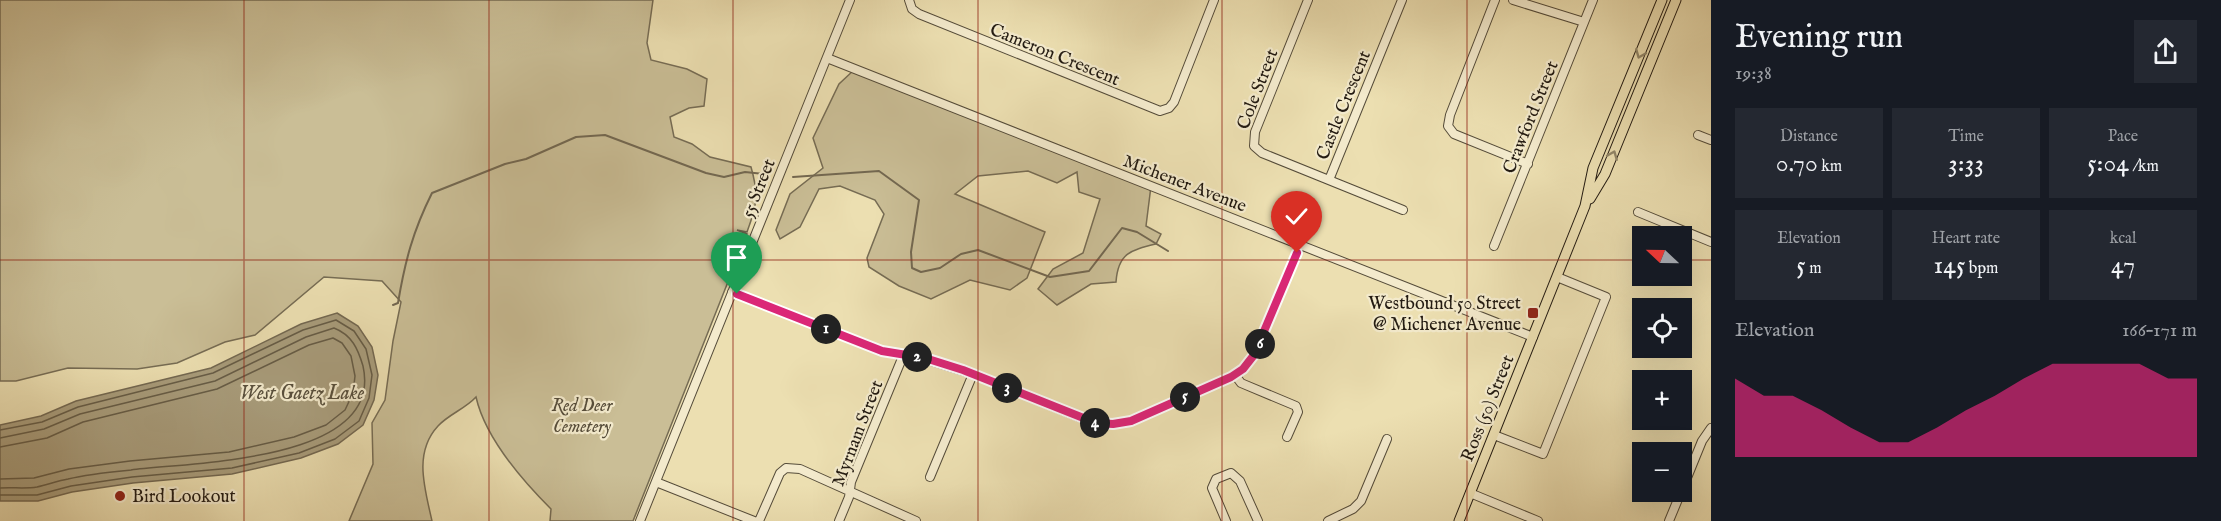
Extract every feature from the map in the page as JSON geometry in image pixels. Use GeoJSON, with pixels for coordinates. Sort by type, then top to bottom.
{"type":"FeatureCollection","features":[{"type":"Feature","properties":{"kind":"main road","name":"Ross (50) Street"},"geometry":{"type":"LineString","coordinates":[[1586,206],[1593,168],[1662,0]]}},
{"type":"Feature","properties":{"kind":"main road","name":"Ross (50) Street"},"geometry":{"type":"LineString","coordinates":[[1459,521],[1586,206],[1605,174],[1676,0]]}},
{"type":"Feature","properties":{"kind":"street","name":"55 Street"},"geometry":{"type":"LineString","coordinates":[[640,521],[850,0]]}},
{"type":"Feature","properties":{"kind":"street","name":"Cameron Crescent"},"geometry":{"type":"LineString","coordinates":[[909,0],[910,6],[918,14],[1156,110],[1165,110],[1174,102],[1214,0]]}},
{"type":"Feature","properties":{"kind":"street","name":"Cole Street"},"geometry":{"type":"LineString","coordinates":[[1308,0],[1255,132],[1253,143],[1262,153],[1329,180]]}},
{"type":"Feature","properties":{"kind":"street","name":"Castle Crescent"},"geometry":{"type":"LineString","coordinates":[[1402,0],[1329,180],[1403,210]]}},
{"type":"Feature","properties":{"kind":"street"},"geometry":{"type":"LineString","coordinates":[[1496,0],[1450,115],[1448,126],[1454,134],[1528,164]]}},
{"type":"Feature","properties":{"kind":"street"},"geometry":{"type":"LineString","coordinates":[[1513,0],[1584,22]]}},
{"type":"Feature","properties":{"kind":"street","name":"Crawford Street"},"geometry":{"type":"LineString","coordinates":[[1494,246],[1593,0]]}},
{"type":"Feature","properties":{"kind":"street","name":"Michener Avenue"},"geometry":{"type":"LineString","coordinates":[[827,58],[1533,337]]}},
{"type":"Feature","properties":{"kind":"street"},"geometry":{"type":"LineString","coordinates":[[1698,135],[1711,140]]}},
{"type":"Feature","properties":{"kind":"street"},"geometry":{"type":"LineString","coordinates":[[1638,212],[1711,242]]}},
{"type":"Feature","properties":{"kind":"street"},"geometry":{"type":"LineString","coordinates":[[732,292],[877,350],[931,360],[973,374],[1088,421],[1120,424],[1137,419],[1235,375],[1248,364],[1256,351],[1300,245]]}},
{"type":"Feature","properties":{"kind":"street"},"geometry":{"type":"LineString","coordinates":[[1494,435],[1543,454],[1606,297],[1557,277]]}},
{"type":"Feature","properties":{"kind":"street","name":"Myrnam Street"},"geometry":{"type":"LineString","coordinates":[[839,521],[851,482],[903,356]]}},
{"type":"Feature","properties":{"kind":"street"},"geometry":{"type":"LineString","coordinates":[[930,477],[973,374]]}},
{"type":"Feature","properties":{"kind":"street"},"geometry":{"type":"LineString","coordinates":[[1235,375],[1241,383],[1296,406],[1298,412],[1287,437]]}},
{"type":"Feature","properties":{"kind":"street"},"geometry":{"type":"LineString","coordinates":[[1692,465],[1702,441],[1711,429]]}},
{"type":"Feature","properties":{"kind":"street"},"geometry":{"type":"LineString","coordinates":[[1328,521],[1353,509],[1361,501],[1388,439]]}},
{"type":"Feature","properties":{"kind":"street"},"geometry":{"type":"LineString","coordinates":[[759,521],[780,473],[786,468],[800,469],[916,521]]}},
{"type":"Feature","properties":{"kind":"street"},"geometry":{"type":"LineString","coordinates":[[1226,521],[1212,488],[1216,479],[1231,473],[1240,481],[1258,521]]}},
{"type":"Feature","properties":{"kind":"street"},"geometry":{"type":"LineString","coordinates":[[656,482],[754,521]]}},
{"type":"Feature","properties":{"kind":"street"},"geometry":{"type":"LineString","coordinates":[[1470,494],[1538,521]]}},
{"type":"Feature","properties":{"kind":"street"},"geometry":{"type":"LineString","coordinates":[[1669,521],[1677,502]]}},
{"type":"Feature","properties":{"kind":"street"},"geometry":{"type":"LineString","coordinates":[[891,521],[895,512]]}},
{"type":"Feature","properties":{"kind":"green space","name":"Red Deer Cemetery"},"geometry":{"type":"Polygon","coordinates":[[[0,0],[653,0],[647,43],[651,60],[687,69],[707,79],[704,106],[689,108],[670,117],[674,137],[692,144],[710,157],[751,167],[756,200],[747,232],[737,230],[747,234],[633,521],[550,521],[551,509],[506,457],[487,427],[476,397],[438,426],[426,448],[423,472],[432,521],[349,521],[373,464],[372,423],[385,400],[401,302],[382,281],[324,277],[255,335],[225,342],[177,363],[137,369],[68,368],[16,381],[0,381],[0,0]]]}},
{"type":"Feature","properties":{"kind":"green space"},"geometry":{"type":"Polygon","coordinates":[[[855,69],[1151,186],[1146,226],[1161,234],[1156,244],[1127,254],[1117,272],[1116,282],[1091,284],[1057,305],[1038,289],[1053,269],[1083,253],[1100,199],[1079,192],[1077,172],[1057,183],[1028,171],[978,176],[955,194],[1045,232],[1027,278],[1010,290],[970,280],[931,299],[899,286],[869,267],[867,258],[884,214],[875,200],[840,186],[819,189],[800,227],[780,239],[776,230],[790,194],[823,168],[813,138],[839,84],[855,69]]]}},
{"type":"Feature","properties":{"kind":"water","name":"West Gaetz Lake"},"geometry":{"type":"Polygon","coordinates":[[[337,313],[358,326],[372,347],[378,375],[374,400],[363,425],[338,444],[301,458],[232,474],[133,483],[72,492],[38,501],[0,501],[0,425],[41,416],[76,401],[211,368],[301,324],[337,313]]]}},
{"type":"Feature","properties":{"kind":"waterway"},"geometry":{"type":"LineString","coordinates":[[393,305],[398,303],[410,246],[432,193],[505,164],[526,159],[576,137],[605,135],[706,173],[724,177],[745,172],[764,174]]}},
{"type":"Feature","properties":{"kind":"waterway"},"geometry":{"type":"LineString","coordinates":[[793,177],[879,171],[919,200],[911,252],[912,268],[921,272],[940,268],[961,254],[978,250],[1050,277],[1089,271],[1122,228],[1137,232],[1168,251]]}},
{"type":"Feature","properties":{"kind":"place","name":"Westbound 50 Street @ Michener Avenue"},"geometry":{"type":"Point","coordinates":[1533,313]}},
{"type":"Feature","properties":{"kind":"place","name":"Bird Lookout"},"geometry":{"type":"Point","coordinates":[120,496]}},
{"type":"Feature","properties":{"kind":"route"},"geometry":{"type":"LineString","coordinates":[[737,294],[882,351],[925,358],[958,368],[1088,421],[1113,424],[1137,419],[1231,377],[1243,369],[1256,351],[1297,253]]}}]}
